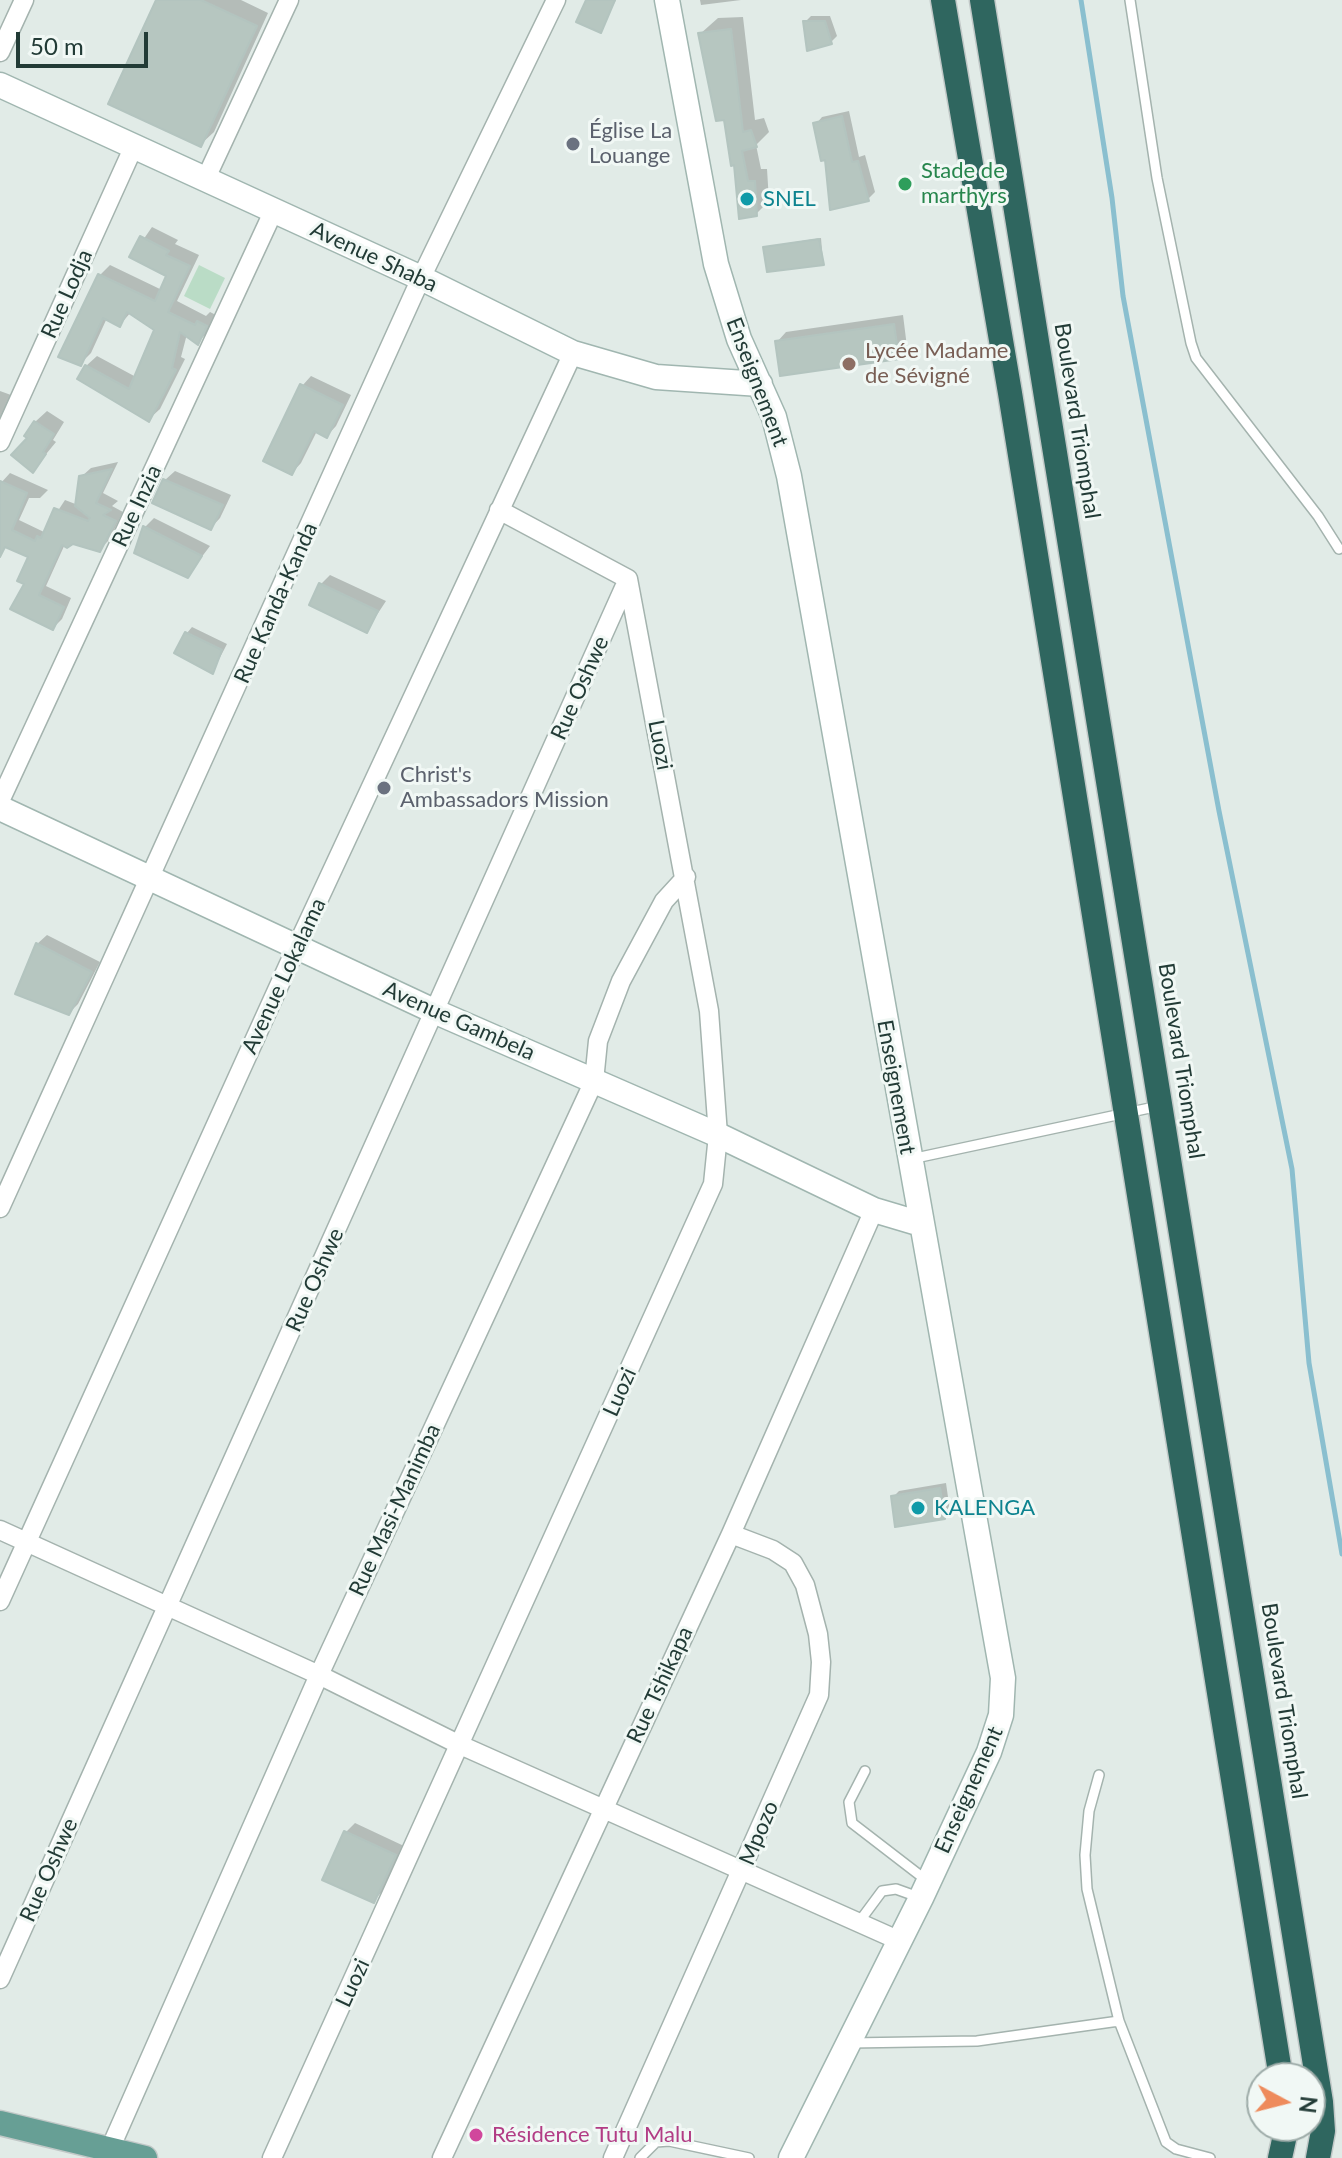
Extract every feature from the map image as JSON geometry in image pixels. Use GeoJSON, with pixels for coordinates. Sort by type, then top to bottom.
{"type":"FeatureCollection","features":[{"type":"Feature","properties":{"kind":"highway"},"geometry":{"type":"LineString","coordinates":[[943,0],[1127,1113],[1278,2062]]}},
{"type":"Feature","properties":{"kind":"highway","name":"Boulevard Triomphal"},"geometry":{"type":"LineString","coordinates":[[982,0],[1162,1105],[1312,2062]]}},
{"type":"Feature","properties":{"kind":"highway"},"geometry":{"type":"LineString","coordinates":[[1326,2128],[1342,2146]]}},
{"type":"Feature","properties":{"kind":"main road"},"geometry":{"type":"LineString","coordinates":[[0,2123],[107,2154],[145,2158]]}},
{"type":"Feature","properties":{"kind":"street"},"geometry":{"type":"LineString","coordinates":[[0,52],[24,0]]}},
{"type":"Feature","properties":{"kind":"street"},"geometry":{"type":"LineString","coordinates":[[206,178],[289,0]]}},
{"type":"Feature","properties":{"kind":"street","name":"Rue Kanda-Kanda"},"geometry":{"type":"LineString","coordinates":[[0,1208],[153,877],[421,278],[556,0]]}},
{"type":"Feature","properties":{"kind":"street","name":"Enseignement"},"geometry":{"type":"LineString","coordinates":[[667,0],[716,264],[739,339],[778,430],[789,476],[1003,1678],[1001,1715],[989,1752],[796,2154]]}},
{"type":"Feature","properties":{"kind":"street","name":"Avenue Shaba"},"geometry":{"type":"LineString","coordinates":[[0,85],[421,278],[573,353],[656,377],[691,382],[760,384]]}},
{"type":"Feature","properties":{"kind":"street","name":"Rue Lodja"},"geometry":{"type":"LineString","coordinates":[[0,442],[134,146]]}},
{"type":"Feature","properties":{"kind":"street","name":"Rue Inzia"},"geometry":{"type":"LineString","coordinates":[[0,801],[274,210]]}},
{"type":"Feature","properties":{"kind":"street","name":"Avenue Lokalama"},"geometry":{"type":"LineString","coordinates":[[0,1601],[297,946],[573,353]]}},
{"type":"Feature","properties":{"kind":"street"},"geometry":{"type":"LineString","coordinates":[[499,510],[628,579]]}},
{"type":"Feature","properties":{"kind":"street","name":"Luozi"},"geometry":{"type":"LineString","coordinates":[[272,2158],[713,1184],[718,1135],[709,1011],[628,579]]}},
{"type":"Feature","properties":{"kind":"street","name":"Rue Oshwe"},"geometry":{"type":"LineString","coordinates":[[0,1979],[628,579]]}},
{"type":"Feature","properties":{"kind":"street","name":"Avenue Gambela"},"geometry":{"type":"LineString","coordinates":[[0,808],[436,1012],[718,1135],[874,1210],[921,1224]]}},
{"type":"Feature","properties":{"kind":"street","name":"Rue Masi-Manimba"},"geometry":{"type":"LineString","coordinates":[[107,2154],[319,1675],[594,1081],[598,1041],[621,981],[664,901],[686,877]]}},
{"type":"Feature","properties":{"kind":"street","name":"Rue Tshikapa"},"geometry":{"type":"LineString","coordinates":[[442,2158],[731,1534],[874,1210]]}},
{"type":"Feature","properties":{"kind":"street"},"geometry":{"type":"LineString","coordinates":[[0,1530],[319,1675],[458,1744],[900,1941]]}},
{"type":"Feature","properties":{"kind":"street","name":"Mpozo"},"geometry":{"type":"LineString","coordinates":[[613,2158],[819,1695],[821,1662],[805,1585],[793,1563],[773,1550],[731,1534]]}},
{"type":"Feature","properties":{"kind":"lane"},"geometry":{"type":"LineString","coordinates":[[1130,0],[1157,178],[1196,358],[1318,516],[1339,549]]}},
{"type":"Feature","properties":{"kind":"lane"},"geometry":{"type":"LineString","coordinates":[[909,1160],[1162,1105]]}},
{"type":"Feature","properties":{"kind":"lane"},"geometry":{"type":"LineString","coordinates":[[865,1771],[849,1802],[852,1823],[925,1890]]}},
{"type":"Feature","properties":{"kind":"lane"},"geometry":{"type":"LineString","coordinates":[[1099,1775],[1089,1811],[1085,1855],[1087,1889],[1119,2021],[1166,2142],[1176,2149],[1210,2158]]}},
{"type":"Feature","properties":{"kind":"lane"},"geometry":{"type":"LineString","coordinates":[[859,1922],[882,1891],[925,1890]]}},
{"type":"Feature","properties":{"kind":"lane"},"geometry":{"type":"LineString","coordinates":[[850,2043],[977,2041],[1119,2021]]}},
{"type":"Feature","properties":{"kind":"lane"},"geometry":{"type":"LineString","coordinates":[[640,2158],[656,2142],[669,2141],[743,2157]]}},
{"type":"Feature","properties":{"kind":"green space"},"geometry":{"type":"Polygon","coordinates":[[[199,265],[225,278],[210,309],[184,296],[199,265]]]}},
{"type":"Feature","properties":{"kind":"building"},"geometry":{"type":"Polygon","coordinates":[[[156,0],[201,0],[257,26],[201,147],[108,104],[156,0]]]}},
{"type":"Feature","properties":{"kind":"building"},"geometry":{"type":"Polygon","coordinates":[[[586,0],[615,0],[601,33],[576,22],[586,0]]]}},
{"type":"Feature","properties":{"kind":"building"},"geometry":{"type":"Polygon","coordinates":[[[803,21],[825,21],[832,44],[807,51],[803,21]]]}},
{"type":"Feature","properties":{"kind":"building"},"geometry":{"type":"Polygon","coordinates":[[[731,29],[743,132],[751,130],[757,147],[742,151],[748,181],[755,181],[757,216],[739,219],[734,165],[731,166],[724,120],[716,121],[698,33],[731,29]]]}},
{"type":"Feature","properties":{"kind":"building"},"geometry":{"type":"Polygon","coordinates":[[[842,116],[852,162],[858,161],[869,201],[830,210],[825,160],[821,161],[813,123],[842,116]]]}},
{"type":"Feature","properties":{"kind":"building"},"geometry":{"type":"Polygon","coordinates":[[[140,236],[169,251],[166,255],[190,266],[168,312],[195,325],[197,321],[207,326],[198,345],[180,332],[172,368],[176,370],[149,422],[77,379],[85,365],[129,389],[154,330],[127,312],[120,327],[103,318],[81,366],[58,357],[98,274],[155,301],[166,276],[129,257],[140,236]]]}},
{"type":"Feature","properties":{"kind":"building"},"geometry":{"type":"Polygon","coordinates":[[[819,239],[824,265],[767,272],[763,247],[819,239]]]}},
{"type":"Feature","properties":{"kind":"building"},"geometry":{"type":"Polygon","coordinates":[[[894,324],[899,359],[780,376],[775,341],[894,324]]]}},
{"type":"Feature","properties":{"kind":"building"},"geometry":{"type":"Polygon","coordinates":[[[300,384],[343,405],[327,438],[314,431],[292,475],[263,461],[300,384]]]}},
{"type":"Feature","properties":{"kind":"building"},"geometry":{"type":"Polygon","coordinates":[[[34,421],[54,434],[43,452],[46,454],[33,473],[11,455],[27,438],[24,436],[34,421]]]}},
{"type":"Feature","properties":{"kind":"building"},"geometry":{"type":"Polygon","coordinates":[[[112,469],[96,503],[111,510],[103,515],[116,521],[100,552],[73,544],[67,548],[62,545],[39,595],[64,607],[53,630],[10,609],[24,584],[17,581],[28,557],[5,547],[0,557],[0,481],[27,493],[12,530],[35,541],[37,536],[41,538],[54,508],[88,521],[90,518],[75,506],[79,476],[112,469]]]}},
{"type":"Feature","properties":{"kind":"building"},"geometry":{"type":"Polygon","coordinates":[[[163,479],[223,505],[211,530],[152,503],[163,479]]]}},
{"type":"Feature","properties":{"kind":"building"},"geometry":{"type":"Polygon","coordinates":[[[143,526],[202,556],[188,578],[134,553],[143,526]]]}},
{"type":"Feature","properties":{"kind":"building"},"geometry":{"type":"Polygon","coordinates":[[[319,583],[378,611],[367,633],[309,605],[319,583]]]}},
{"type":"Feature","properties":{"kind":"building"},"geometry":{"type":"Polygon","coordinates":[[[185,632],[222,650],[213,674],[174,653],[185,632]]]}},
{"type":"Feature","properties":{"kind":"building"},"geometry":{"type":"Polygon","coordinates":[[[36,943],[92,972],[69,1015],[15,994],[36,943]]]}},
{"type":"Feature","properties":{"kind":"building","name":"KALENGA"},"geometry":{"type":"Polygon","coordinates":[[[940,1488],[945,1519],[895,1527],[891,1496],[940,1488]]]}},
{"type":"Feature","properties":{"kind":"building"},"geometry":{"type":"Polygon","coordinates":[[[344,1831],[396,1855],[374,1903],[322,1880],[344,1831]]]}},
{"type":"Feature","properties":{"kind":"waterway"},"geometry":{"type":"LineString","coordinates":[[1081,0],[1112,198],[1123,296],[1219,811],[1292,1169],[1309,1363],[1342,1554]]}},
{"type":"Feature","properties":{"kind":"place","name":"Église La Louange"},"geometry":{"type":"Point","coordinates":[573,144]}},
{"type":"Feature","properties":{"kind":"place","name":"Stade de marthyrs"},"geometry":{"type":"Point","coordinates":[905,184]}},
{"type":"Feature","properties":{"kind":"place","name":"SNEL"},"geometry":{"type":"Point","coordinates":[747,199]}},
{"type":"Feature","properties":{"kind":"place","name":"Lycée Madame de Sévigné"},"geometry":{"type":"Point","coordinates":[849,364]}},
{"type":"Feature","properties":{"kind":"place","name":"Christ's Ambassadors Mission"},"geometry":{"type":"Point","coordinates":[384,788]}},
{"type":"Feature","properties":{"kind":"place","name":"KALENGA"},"geometry":{"type":"Point","coordinates":[918,1508]}},
{"type":"Feature","properties":{"kind":"place","name":"Résidence Tutu Malu"},"geometry":{"type":"Point","coordinates":[476,2135]}}]}
